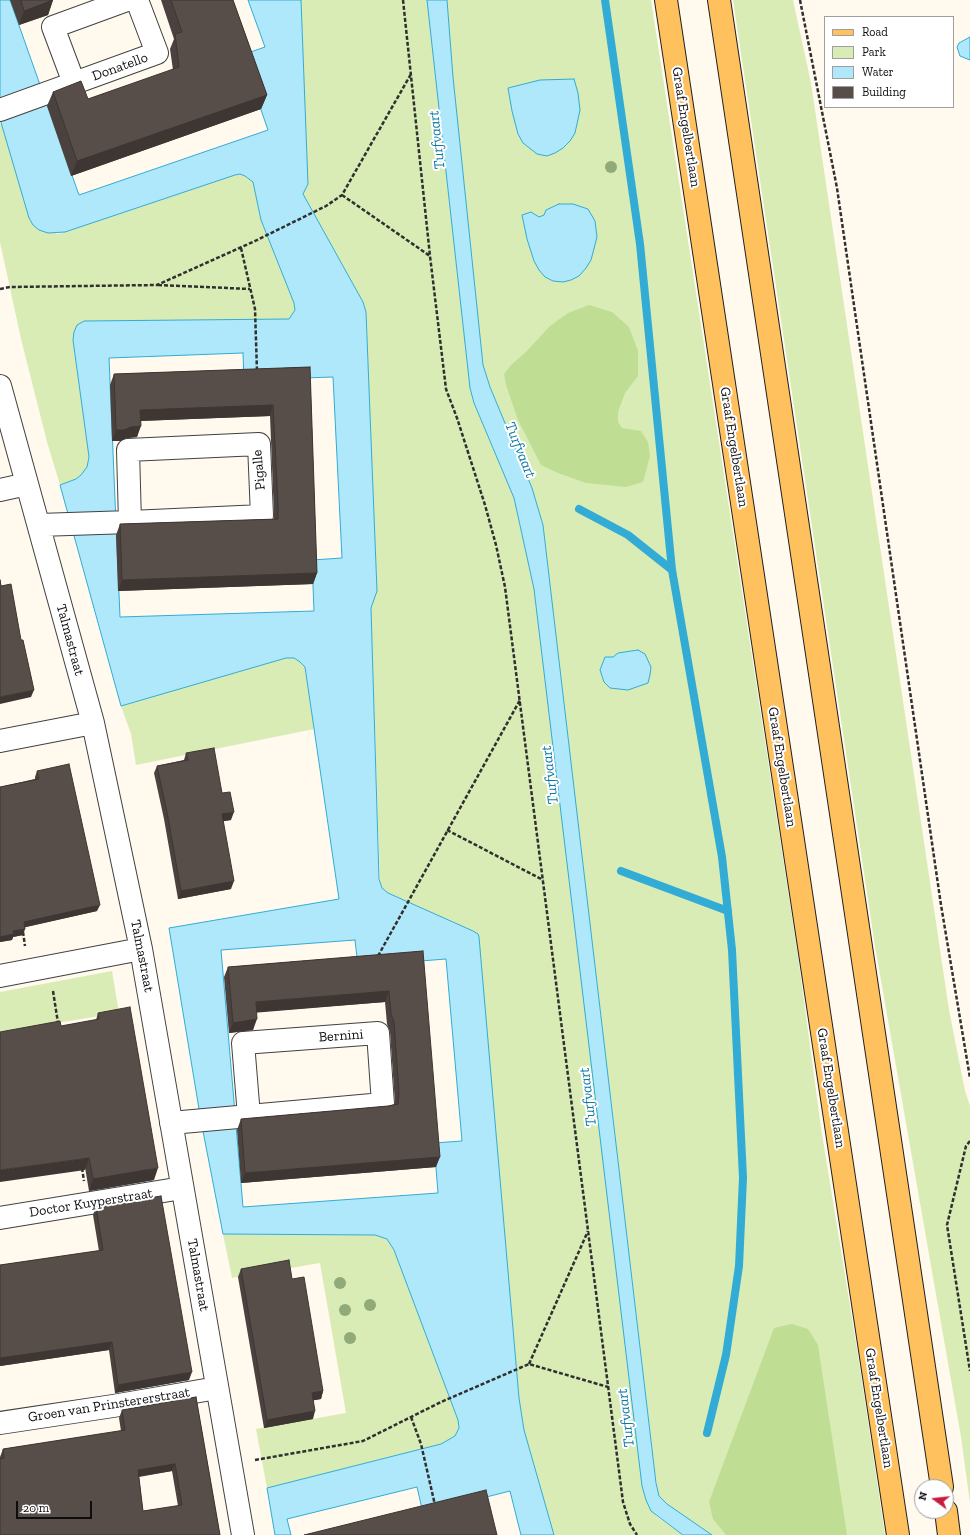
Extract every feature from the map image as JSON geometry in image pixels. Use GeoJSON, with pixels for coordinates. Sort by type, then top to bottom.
{"type":"FeatureCollection","features":[{"type":"Feature","properties":{"kind":"main road","name":"Graaf Engelbertlaan"},"geometry":{"type":"LineString","coordinates":[[666,0],[898,1535]]}},
{"type":"Feature","properties":{"kind":"main road"},"geometry":{"type":"LineString","coordinates":[[719,0],[941,1479]]}},
{"type":"Feature","properties":{"kind":"main road"},"geometry":{"type":"LineString","coordinates":[[947,1519],[949,1535]]}},
{"type":"Feature","properties":{"kind":"street","name":"Donatello"},"geometry":{"type":"LineString","coordinates":[[74,83],[53,27],[127,0]]}},
{"type":"Feature","properties":{"kind":"street","name":"Donatello"},"geometry":{"type":"LineString","coordinates":[[0,110],[156,53],[137,0]]}},
{"type":"Feature","properties":{"kind":"street","name":"Talmastraat"},"geometry":{"type":"LineString","coordinates":[[0,386],[93,723],[141,950],[243,1535]]}},
{"type":"Feature","properties":{"kind":"street","name":"Pigalle"},"geometry":{"type":"LineString","coordinates":[[39,525],[123,522],[262,516],[259,444],[128,450],[123,522]]}},
{"type":"Feature","properties":{"kind":"street"},"geometry":{"type":"LineString","coordinates":[[0,490],[27,484]]}},
{"type":"Feature","properties":{"kind":"street"},"geometry":{"type":"LineString","coordinates":[[0,741],[93,723]]}},
{"type":"Feature","properties":{"kind":"street"},"geometry":{"type":"LineString","coordinates":[[0,976],[141,950]]}},
{"type":"Feature","properties":{"kind":"street","name":"Bernini"},"geometry":{"type":"LineString","coordinates":[[171,1124],[242,1116],[383,1104],[378,1033],[243,1043],[242,1116]]}},
{"type":"Feature","properties":{"kind":"street","name":"Doctor Kuyperstraat"},"geometry":{"type":"LineString","coordinates":[[0,1218],[182,1188]]}},
{"type":"Feature","properties":{"kind":"street","name":"Groen van Prinstererstraat"},"geometry":{"type":"LineString","coordinates":[[0,1423],[113,1406],[217,1388]]}},
{"type":"Feature","properties":{"kind":"path"},"geometry":{"type":"LineString","coordinates":[[403,0],[430,256],[446,389],[457,418],[496,545],[506,587],[623,1502],[630,1524],[637,1535]]}},
{"type":"Feature","properties":{"kind":"path"},"geometry":{"type":"LineString","coordinates":[[800,0],[837,188],[941,905],[970,1078]]}},
{"type":"Feature","properties":{"kind":"path"},"geometry":{"type":"LineString","coordinates":[[157,285],[241,248],[326,206],[342,195],[411,73]]}},
{"type":"Feature","properties":{"kind":"path"},"geometry":{"type":"LineString","coordinates":[[342,195],[430,256]]}},
{"type":"Feature","properties":{"kind":"path"},"geometry":{"type":"LineString","coordinates":[[241,248],[255,309],[257,380]]}},
{"type":"Feature","properties":{"kind":"path"},"geometry":{"type":"LineString","coordinates":[[0,289],[10,287],[157,285],[250,289]]}},
{"type":"Feature","properties":{"kind":"path"},"geometry":{"type":"LineString","coordinates":[[377,958],[520,700]]}},
{"type":"Feature","properties":{"kind":"path"},"geometry":{"type":"LineString","coordinates":[[447,830],[543,880]]}},
{"type":"Feature","properties":{"kind":"path"},"geometry":{"type":"LineString","coordinates":[[23,932],[40,969],[59,1029]]}},
{"type":"Feature","properties":{"kind":"path"},"geometry":{"type":"LineString","coordinates":[[970,1141],[966,1146],[947,1225],[970,1371]]}},
{"type":"Feature","properties":{"kind":"path"},"geometry":{"type":"LineString","coordinates":[[82,1166],[88,1203]]}},
{"type":"Feature","properties":{"kind":"path"},"geometry":{"type":"LineString","coordinates":[[529,1364],[588,1230]]}},
{"type":"Feature","properties":{"kind":"path"},"geometry":{"type":"LineString","coordinates":[[231,1464],[364,1441],[442,1402],[529,1364],[608,1387]]}},
{"type":"Feature","properties":{"kind":"path"},"geometry":{"type":"LineString","coordinates":[[411,1417],[421,1444],[436,1509]]}},
{"type":"Feature","properties":{"kind":"green space"},"geometry":{"type":"Polygon","coordinates":[[[301,0],[427,0],[470,388],[474,403],[514,498],[534,589],[656,1516],[683,1535],[554,1535],[524,1430],[519,1398],[478,934],[388,893],[382,888],[380,882],[371,608],[377,591],[366,312],[363,302],[303,194],[308,184],[301,0]]]}},
{"type":"Feature","properties":{"kind":"green space"},"geometry":{"type":"Polygon","coordinates":[[[447,0],[651,0],[798,956],[821,1128],[858,1355],[885,1535],[712,1535],[667,1504],[659,1496],[657,1489],[543,525],[532,488],[490,387],[483,365],[453,77],[447,0]]]}},
{"type":"Feature","properties":{"kind":"green space"},"geometry":{"type":"Polygon","coordinates":[[[733,0],[793,0],[811,83],[949,1010],[965,1091],[970,1106],[970,1503],[961,1437],[875,946],[733,0]]]}},
{"type":"Feature","properties":{"kind":"green space"},"geometry":{"type":"Polygon","coordinates":[[[0,124],[2,124],[29,218],[57,234],[235,175],[240,174],[245,176],[253,182],[261,220],[294,303],[295,310],[289,319],[84,321],[73,340],[89,457],[87,467],[81,475],[76,479],[60,485],[47,442],[21,339],[0,242],[0,124]]]}},
{"type":"Feature","properties":{"kind":"green space"},"geometry":{"type":"Polygon","coordinates":[[[589,305],[612,312],[629,327],[638,351],[638,376],[625,393],[618,412],[618,422],[622,428],[641,431],[648,442],[650,456],[643,482],[626,487],[586,483],[541,465],[518,420],[506,385],[504,374],[550,326],[568,313],[589,305]]]}},
{"type":"Feature","properties":{"kind":"green space"},"geometry":{"type":"Polygon","coordinates":[[[286,658],[294,658],[305,667],[314,729],[136,765],[131,734],[121,706],[286,658]]]}},
{"type":"Feature","properties":{"kind":"green space"},"geometry":{"type":"Polygon","coordinates":[[[112,971],[119,1013],[0,1032],[0,992],[112,971]]]}},
{"type":"Feature","properties":{"kind":"green space"},"geometry":{"type":"Polygon","coordinates":[[[223,1234],[375,1235],[387,1239],[394,1250],[458,1420],[459,1428],[456,1436],[441,1444],[267,1488],[256,1429],[346,1413],[320,1263],[232,1278],[223,1234]]]}},
{"type":"Feature","properties":{"kind":"green space"},"geometry":{"type":"Polygon","coordinates":[[[792,1324],[808,1329],[818,1345],[847,1535],[726,1535],[713,1519],[709,1502],[774,1328],[792,1324]]]}},
{"type":"Feature","properties":{"kind":"water"},"geometry":{"type":"Polygon","coordinates":[[[0,0],[10,0],[79,195],[268,130],[242,55],[265,47],[248,0],[301,0],[308,184],[303,194],[363,302],[366,312],[377,591],[371,608],[379,879],[382,888],[388,893],[473,931],[478,934],[479,937],[519,1398],[524,1430],[554,1535],[521,1535],[510,1491],[423,1513],[417,1487],[287,1519],[291,1535],[275,1535],[267,1488],[441,1444],[455,1436],[459,1428],[458,1420],[394,1250],[387,1239],[375,1235],[223,1234],[201,1121],[169,928],[339,899],[305,667],[294,658],[286,658],[121,706],[60,485],[76,479],[81,475],[87,467],[89,457],[73,340],[77,325],[84,321],[289,319],[295,310],[294,303],[261,220],[253,182],[245,176],[240,174],[235,175],[65,232],[48,233],[39,230],[33,225],[29,218],[0,119],[0,0]],[[243,353],[109,358],[120,617],[314,611],[312,560],[342,558],[333,377],[244,380],[243,353]],[[355,940],[221,950],[243,1207],[438,1193],[434,1143],[462,1141],[446,959],[358,966],[355,940]]]}},
{"type":"Feature","properties":{"kind":"water"},"geometry":{"type":"Polygon","coordinates":[[[427,0],[447,0],[453,77],[483,365],[490,387],[532,488],[543,525],[656,1483],[659,1496],[667,1504],[712,1535],[683,1535],[651,1511],[642,1486],[534,589],[514,498],[474,403],[470,388],[427,0]]]}},
{"type":"Feature","properties":{"kind":"water"},"geometry":{"type":"Polygon","coordinates":[[[970,37],[970,60],[960,56],[957,47],[959,43],[970,37]]]}},
{"type":"Feature","properties":{"kind":"water"},"geometry":{"type":"Polygon","coordinates":[[[574,79],[578,93],[580,110],[575,133],[563,148],[555,153],[547,156],[537,154],[523,143],[518,134],[508,88],[540,80],[574,79]]]}},
{"type":"Feature","properties":{"kind":"water"},"geometry":{"type":"Polygon","coordinates":[[[559,204],[573,204],[588,209],[595,221],[597,237],[591,260],[586,268],[579,276],[563,282],[553,281],[545,277],[539,270],[534,261],[527,239],[522,215],[531,212],[539,217],[544,215],[546,210],[559,204]]]}},
{"type":"Feature","properties":{"kind":"water"},"geometry":{"type":"Polygon","coordinates":[[[638,650],[645,654],[651,667],[648,683],[628,690],[610,688],[604,682],[600,670],[605,657],[613,657],[618,653],[638,650]]]}},
{"type":"Feature","properties":{"kind":"building"},"geometry":{"type":"Polygon","coordinates":[[[21,0],[53,0],[24,11],[21,0]]]}},
{"type":"Feature","properties":{"kind":"building"},"geometry":{"type":"Polygon","coordinates":[[[171,0],[233,0],[267,95],[77,161],[53,92],[81,81],[88,99],[179,67],[175,34],[182,32],[171,0]]]}},
{"type":"Feature","properties":{"kind":"building"},"geometry":{"type":"Polygon","coordinates":[[[310,367],[317,573],[122,580],[120,524],[278,519],[278,505],[273,405],[140,410],[141,426],[131,427],[124,430],[116,430],[114,374],[310,367]]]}},
{"type":"Feature","properties":{"kind":"building"},"geometry":{"type":"Polygon","coordinates":[[[0,580],[1,586],[11,584],[21,640],[23,640],[34,690],[0,697],[0,580]]]}},
{"type":"Feature","properties":{"kind":"building"},"geometry":{"type":"Polygon","coordinates":[[[214,748],[222,793],[230,792],[234,812],[222,814],[234,881],[181,891],[157,766],[188,760],[186,753],[214,748]]]}},
{"type":"Feature","properties":{"kind":"building"},"geometry":{"type":"Polygon","coordinates":[[[69,764],[100,905],[24,922],[25,929],[13,931],[14,934],[0,937],[0,787],[39,779],[37,771],[69,764]]]}},
{"type":"Feature","properties":{"kind":"building"},"geometry":{"type":"Polygon","coordinates":[[[423,951],[440,1157],[245,1173],[241,1119],[398,1104],[399,1093],[394,1022],[391,1014],[389,991],[256,1002],[257,1019],[233,1023],[228,967],[423,951]]]}},
{"type":"Feature","properties":{"kind":"building"},"geometry":{"type":"Polygon","coordinates":[[[130,1007],[158,1168],[93,1179],[89,1158],[0,1170],[0,1032],[60,1021],[61,1026],[99,1019],[98,1013],[130,1007]]]}},
{"type":"Feature","properties":{"kind":"building"},"geometry":{"type":"Polygon","coordinates":[[[161,1196],[192,1372],[118,1385],[112,1342],[0,1358],[0,1265],[103,1250],[96,1207],[161,1196]]]}},
{"type":"Feature","properties":{"kind":"building"},"geometry":{"type":"Polygon","coordinates":[[[289,1260],[292,1279],[304,1277],[323,1391],[312,1393],[315,1411],[267,1420],[241,1269],[289,1260]]]}},
{"type":"Feature","properties":{"kind":"building"},"geometry":{"type":"Polygon","coordinates":[[[196,1397],[220,1535],[0,1535],[0,1459],[4,1458],[3,1449],[125,1430],[122,1410],[196,1397]],[[175,1464],[138,1470],[143,1511],[182,1505],[175,1464]]]}},
{"type":"Feature","properties":{"kind":"building"},"geometry":{"type":"Polygon","coordinates":[[[486,1490],[497,1535],[304,1535],[486,1490]]]}},
{"type":"Feature","properties":{"kind":"waterway"},"geometry":{"type":"LineString","coordinates":[[605,0],[640,244],[672,570],[722,857],[732,950],[743,1178],[739,1266],[726,1355],[707,1433]]}},
{"type":"Feature","properties":{"kind":"waterway"},"geometry":{"type":"LineString","coordinates":[[579,509],[628,535],[672,570]]}},
{"type":"Feature","properties":{"kind":"waterway"},"geometry":{"type":"LineString","coordinates":[[621,871],[728,911]]}},
{"type":"Feature","properties":{"kind":"water label","name":"Turfvaart"},"geometry":{"type":"Point","coordinates":[437,140]}},
{"type":"Feature","properties":{"kind":"water label","name":"Turfvaart"},"geometry":{"type":"Point","coordinates":[520,450]}},
{"type":"Feature","properties":{"kind":"water label","name":"Turfvaart"},"geometry":{"type":"Point","coordinates":[550,775]}},
{"type":"Feature","properties":{"kind":"water label","name":"Turfvaart"},"geometry":{"type":"Point","coordinates":[588,1097]}},
{"type":"Feature","properties":{"kind":"water label","name":"Turfvaart"},"geometry":{"type":"Point","coordinates":[626,1418]}}]}
